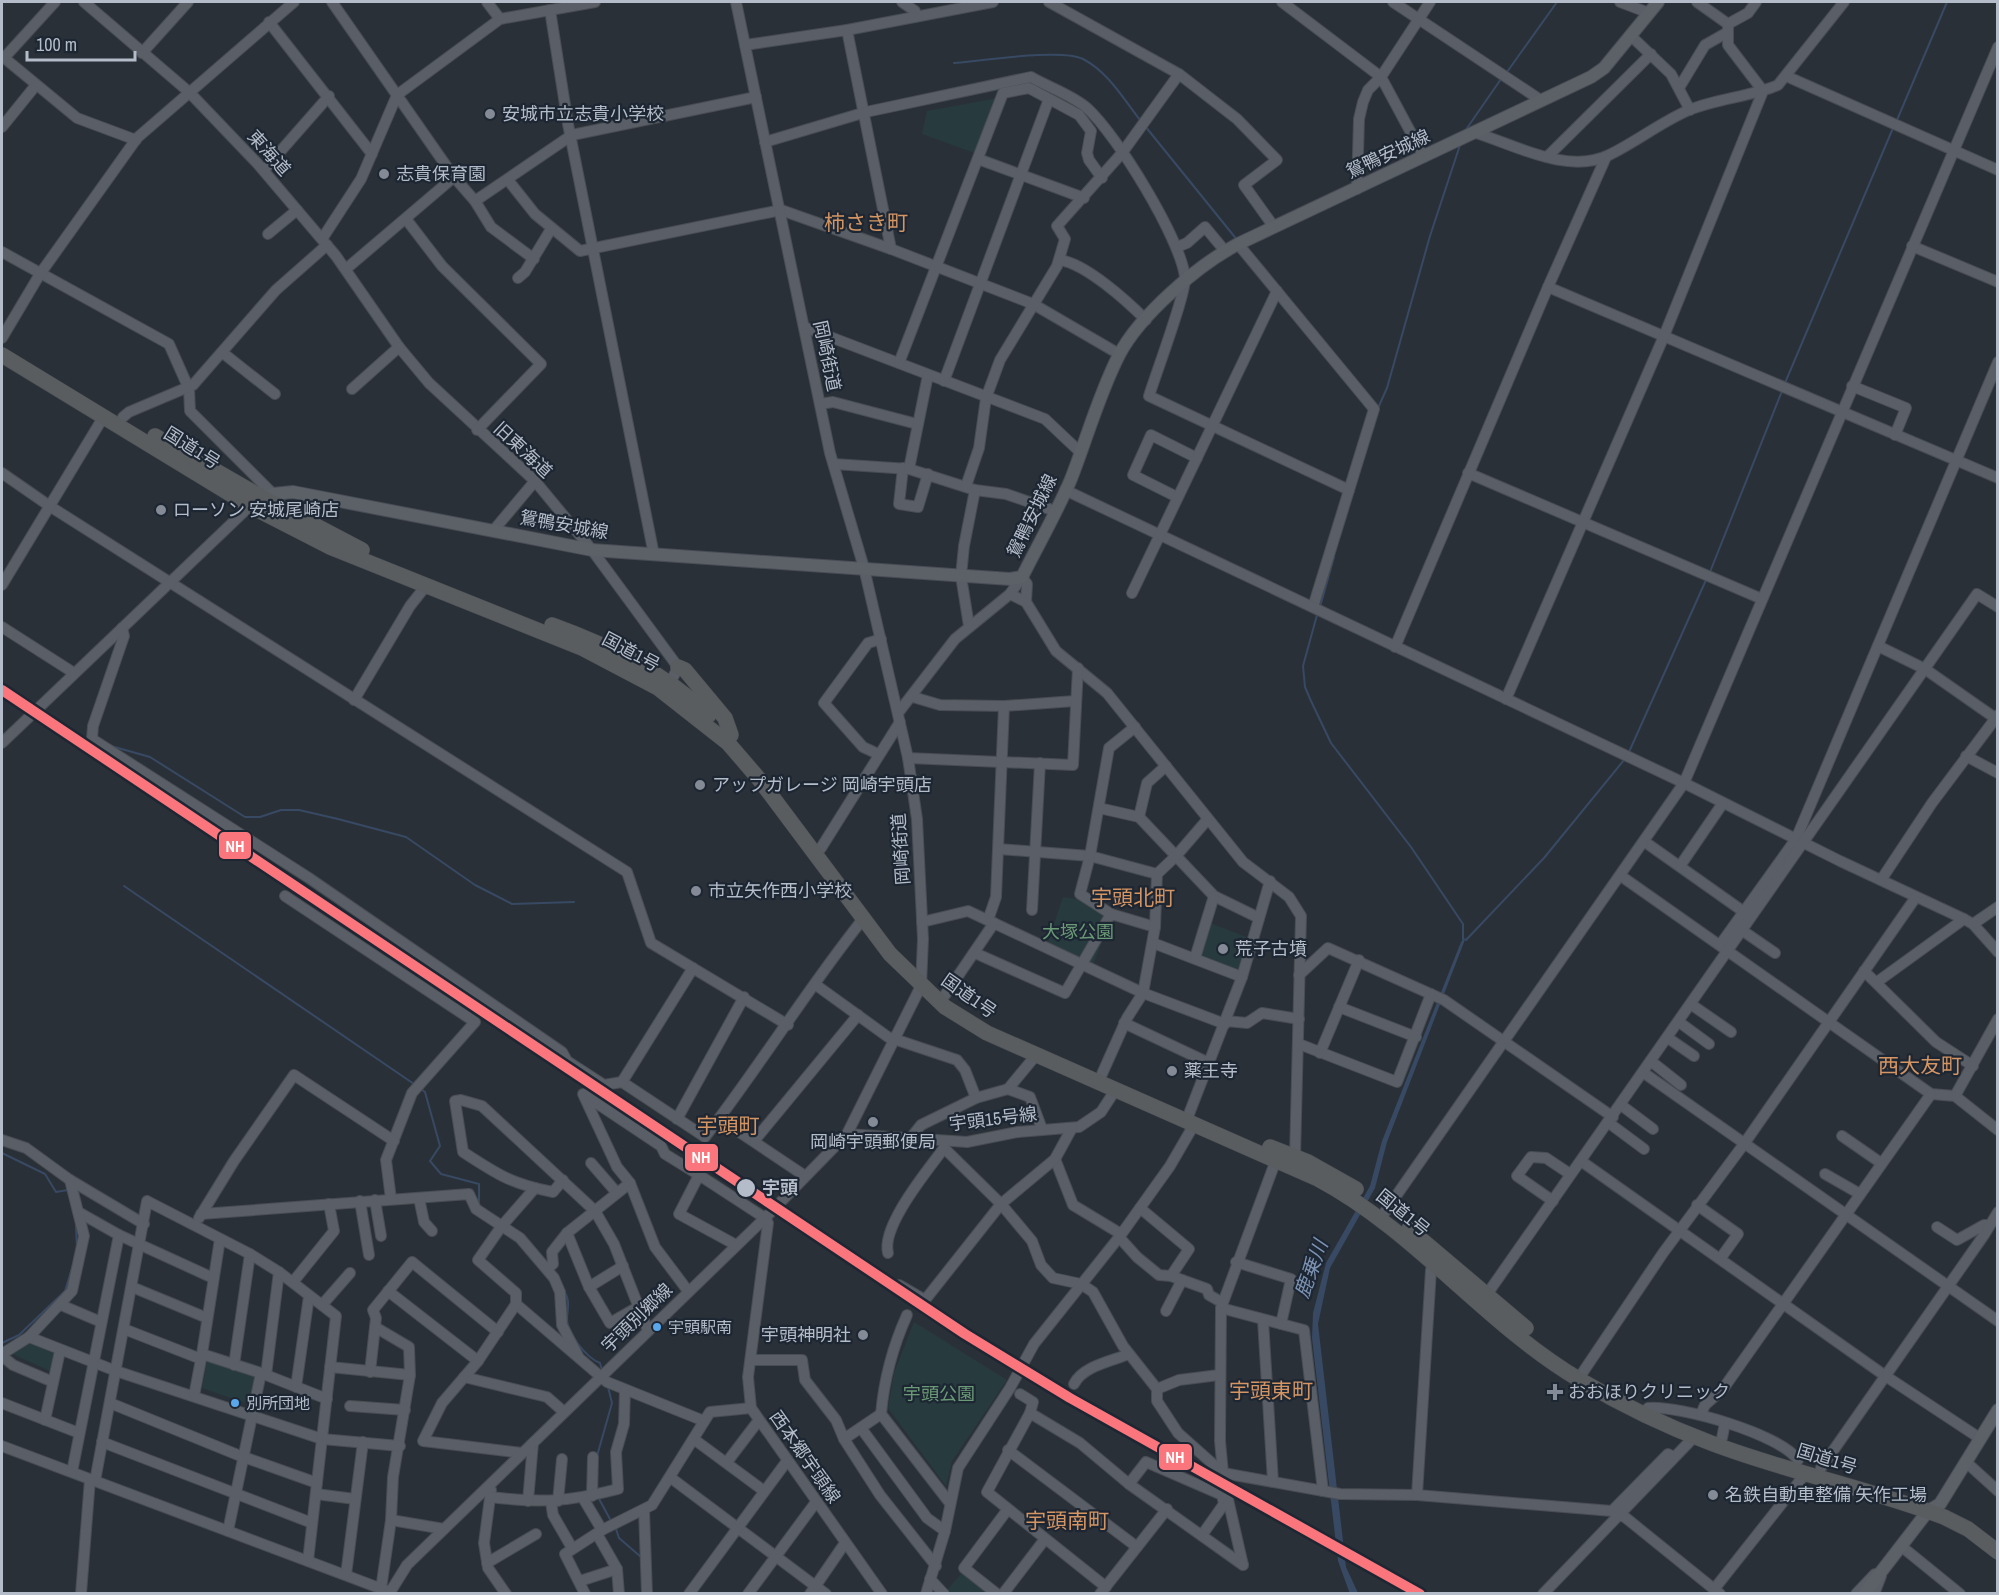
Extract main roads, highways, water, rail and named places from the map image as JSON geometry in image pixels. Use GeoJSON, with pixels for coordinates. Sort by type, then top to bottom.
{"type":"FeatureCollection","features":[{"type":"Feature","properties":{"kind":"highway","name":"国道1号"},"geometry":{"type":"LineString","coordinates":[[2,346],[123,417],[366,552],[584,637],[638,663],[728,743],[759,779],[890,954],[922,980],[986,1021],[1102,1074],[1276,1160],[1357,1195]]}},
{"type":"Feature","properties":{"kind":"highway","name":"国道1号"},"geometry":{"type":"LineString","coordinates":[[2,355],[250,506],[330,547],[582,648],[668,689],[731,735],[779,792],[869,912],[945,1007],[987,1033],[1116,1089],[1295,1157],[1370,1204],[1484,1298],[1583,1372],[1648,1408],[1723,1431],[1808,1467]]}},
{"type":"Feature","properties":{"kind":"highway"},"geometry":{"type":"LineString","coordinates":[[678,667],[685,670],[725,718],[731,735]]}},
{"type":"Feature","properties":{"kind":"highway","name":"国道1号"},"geometry":{"type":"LineString","coordinates":[[1383,1215],[1436,1264],[1484,1298],[1542,1354],[1578,1379],[1644,1416],[1694,1437],[1808,1467],[1972,1520],[1998,1539]]}},
{"type":"Feature","properties":{"kind":"highway","name":"国道1号"},"geometry":{"type":"LineString","coordinates":[[1934,1508],[1968,1529],[1998,1552]]}},
{"type":"Feature","properties":{"kind":"main road","name":"鴛鴨安城線"},"geometry":{"type":"LineString","coordinates":[[250,506],[269,497],[292,492],[592,550],[961,576],[1022,577],[1065,490],[1119,354],[1146,320],[1185,279],[1210,259],[1238,244],[1476,133],[1604,68],[1658,2]]}},
{"type":"Feature","properties":{"kind":"main road"},"geometry":{"type":"LineString","coordinates":[[1864,1593],[1934,1508],[1998,1410]]}},
{"type":"Feature","properties":{"kind":"water"},"geometry":{"type":"Polygon","coordinates":[[[1466,937],[1387,1142],[1375,1188],[1330,1268],[1318,1324],[1346,1567],[1358,1593],[1350,1594],[1338,1561],[1312,1338],[1313,1313],[1326,1263],[1370,1186],[1382,1141],[1461,942],[1466,937]]]}},
{"type":"Feature","properties":{"kind":"waterway"},"geometry":{"type":"LineString","coordinates":[[1507,72],[1557,2]]}},
{"type":"Feature","properties":{"kind":"waterway"},"geometry":{"type":"LineString","coordinates":[[1897,120],[1947,2]]}},
{"type":"Feature","properties":{"kind":"waterway"},"geometry":{"type":"LineString","coordinates":[[954,63],[1040,55],[1073,56],[1083,59],[1108,78],[1140,120]]}},
{"type":"Feature","properties":{"kind":"waterway"},"geometry":{"type":"LineString","coordinates":[[1465,131],[1501,79]]}},
{"type":"Feature","properties":{"kind":"waterway"},"geometry":{"type":"LineString","coordinates":[[1145,126],[1238,241]]}},
{"type":"Feature","properties":{"kind":"waterway"},"geometry":{"type":"LineString","coordinates":[[1785,383],[1893,128]]}},
{"type":"Feature","properties":{"kind":"waterway"},"geometry":{"type":"LineString","coordinates":[[1378,408],[1387,388],[1430,236],[1460,145]]}},
{"type":"Feature","properties":{"kind":"waterway"},"geometry":{"type":"LineString","coordinates":[[1710,572],[1782,391]]}},
{"type":"Feature","properties":{"kind":"waterway"},"geometry":{"type":"LineString","coordinates":[[1320,607],[1334,557]]}},
{"type":"Feature","properties":{"kind":"waterway"},"geometry":{"type":"LineString","coordinates":[[1629,752],[1706,580]]}},
{"type":"Feature","properties":{"kind":"waterway"},"geometry":{"type":"LineString","coordinates":[[1317,615],[1303,666],[1305,687],[1311,701],[1331,743],[1411,847],[1463,924],[1463,942]]}},
{"type":"Feature","properties":{"kind":"waterway"},"geometry":{"type":"LineString","coordinates":[[111,746],[150,757],[245,817],[260,817],[281,810],[299,810],[338,819],[406,837],[475,885],[512,904],[574,902]]}},
{"type":"Feature","properties":{"kind":"waterway"},"geometry":{"type":"LineString","coordinates":[[1466,940],[1544,858],[1624,760]]}},
{"type":"Feature","properties":{"kind":"waterway"},"geometry":{"type":"LineString","coordinates":[[124,886],[414,1084]]}},
{"type":"Feature","properties":{"kind":"waterway"},"geometry":{"type":"LineString","coordinates":[[421,1089],[425,1092],[440,1146],[430,1161],[441,1174],[479,1184],[479,1205]]}},
{"type":"Feature","properties":{"kind":"waterway"},"geometry":{"type":"LineString","coordinates":[[2,1153],[45,1174],[56,1192],[68,1190]]}},
{"type":"Feature","properties":{"kind":"waterway"},"geometry":{"type":"LineString","coordinates":[[76,1226],[77,1248]]}},
{"type":"Feature","properties":{"kind":"waterway"},"geometry":{"type":"LineString","coordinates":[[2,1343],[19,1335],[65,1291],[73,1265]]}},
{"type":"Feature","properties":{"kind":"waterway"},"geometry":{"type":"LineString","coordinates":[[564,1290],[568,1301],[567,1318],[570,1331],[584,1351],[600,1363],[602,1370]]}},
{"type":"Feature","properties":{"kind":"waterway"},"geometry":{"type":"LineString","coordinates":[[597,1456],[612,1403],[608,1387]]}},
{"type":"Feature","properties":{"kind":"waterway"},"geometry":{"type":"LineString","coordinates":[[598,1497],[611,1521]]}},
{"type":"Feature","properties":{"kind":"waterway"},"geometry":{"type":"LineString","coordinates":[[616,1529],[619,1538],[641,1557]]}},
{"type":"Feature","properties":{"kind":"place","name":"安城市立志貴小学校"},"geometry":{"type":"Point","coordinates":[490,114]}},
{"type":"Feature","properties":{"kind":"place","name":"志貴保育園"},"geometry":{"type":"Point","coordinates":[384,174]}},
{"type":"Feature","properties":{"kind":"place","name":"ローソン 安城尾崎店"},"geometry":{"type":"Point","coordinates":[161,510]}},
{"type":"Feature","properties":{"kind":"place","name":"アップガレージ 岡崎宇頭店"},"geometry":{"type":"Point","coordinates":[700,785]}},
{"type":"Feature","properties":{"kind":"place","name":"市立矢作西小学校"},"geometry":{"type":"Point","coordinates":[696,891]}},
{"type":"Feature","properties":{"kind":"place","name":"荒子古墳"},"geometry":{"type":"Point","coordinates":[1223,949]}},
{"type":"Feature","properties":{"kind":"place","name":"薬王寺"},"geometry":{"type":"Point","coordinates":[1172,1071]}},
{"type":"Feature","properties":{"kind":"place","name":"岡崎宇頭郵便局"},"geometry":{"type":"Point","coordinates":[873,1122]}},
{"type":"Feature","properties":{"kind":"place","name":"宇頭"},"geometry":{"type":"Point","coordinates":[746,1188]}},
{"type":"Feature","properties":{"kind":"place","name":"宇頭駅南"},"geometry":{"type":"Point","coordinates":[657,1327]}},
{"type":"Feature","properties":{"kind":"place","name":"宇頭神明社"},"geometry":{"type":"Point","coordinates":[863,1335]}},
{"type":"Feature","properties":{"kind":"place","name":"おおほりクリニック"},"geometry":{"type":"Point","coordinates":[1555,1392]}},
{"type":"Feature","properties":{"kind":"place","name":"別所団地"},"geometry":{"type":"Point","coordinates":[235,1403]}},
{"type":"Feature","properties":{"kind":"place","name":"名鉄自動車整備 矢作工場"},"geometry":{"type":"Point","coordinates":[1713,1495]}},
{"type":"Feature","properties":{"kind":"district","name":"柿さき町"},"geometry":{"type":"Point","coordinates":[866,223]}},
{"type":"Feature","properties":{"kind":"district","name":"宇頭北町"},"geometry":{"type":"Point","coordinates":[1133,898]}},
{"type":"Feature","properties":{"kind":"district","name":"西大友町"},"geometry":{"type":"Point","coordinates":[1920,1066]}},
{"type":"Feature","properties":{"kind":"district","name":"宇頭町"},"geometry":{"type":"Point","coordinates":[728,1126]}},
{"type":"Feature","properties":{"kind":"district","name":"宇頭東町"},"geometry":{"type":"Point","coordinates":[1271,1391]}},
{"type":"Feature","properties":{"kind":"district","name":"宇頭南町"},"geometry":{"type":"Point","coordinates":[1067,1521]}},
{"type":"Feature","properties":{"kind":"park label","name":"大塚公園"},"geometry":{"type":"Point","coordinates":[1078,932]}},
{"type":"Feature","properties":{"kind":"park label","name":"宇頭公園"},"geometry":{"type":"Point","coordinates":[939,1394]}},
{"type":"Feature","properties":{"kind":"water label","name":"鹿乗川"},"geometry":{"type":"Point","coordinates":[1311,1269]}}]}
